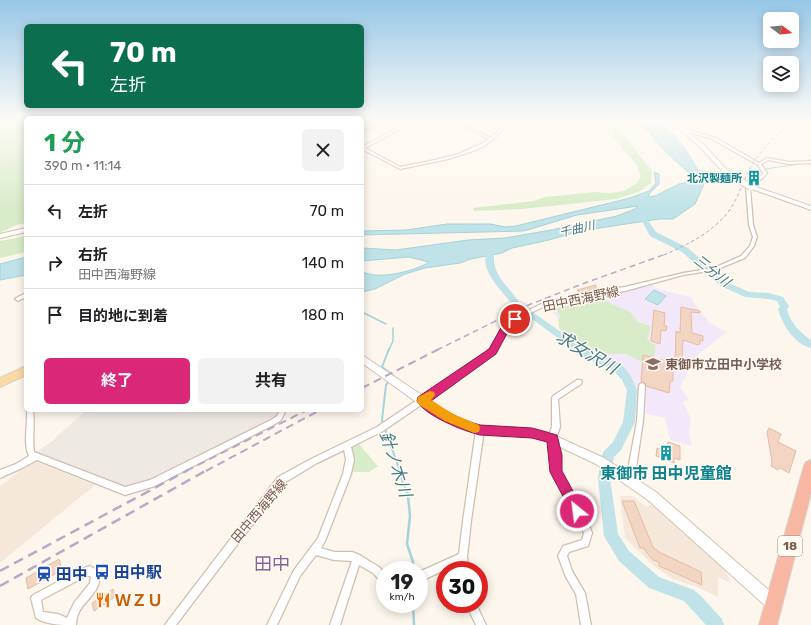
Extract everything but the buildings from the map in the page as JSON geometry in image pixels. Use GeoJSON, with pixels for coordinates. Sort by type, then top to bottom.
{"type":"FeatureCollection","features":[{"type":"Feature","properties":{"kind":"highway","name":"18"},"geometry":{"type":"LineString","coordinates":[[768,625],[811,466]]}},
{"type":"Feature","properties":{"kind":"main road"},"geometry":{"type":"LineString","coordinates":[[0,383],[24,371]]}},
{"type":"Feature","properties":{"kind":"street"},"geometry":{"type":"LineString","coordinates":[[369,151],[400,168],[459,155],[467,151]]}},
{"type":"Feature","properties":{"kind":"street"},"geometry":{"type":"LineString","coordinates":[[707,151],[725,171],[752,187],[811,208]]}},
{"type":"Feature","properties":{"kind":"street"},"geometry":{"type":"LineString","coordinates":[[737,151],[759,164],[767,159],[796,163],[811,162]]}},
{"type":"Feature","properties":{"kind":"street","name":"田中西海野線"},"geometry":{"type":"LineString","coordinates":[[170,625],[282,480],[314,461],[380,429],[422,401],[492,351],[506,326],[515,319],[545,304],[597,293],[625,289],[683,274],[715,269],[743,257],[752,246],[755,237],[748,190],[751,184],[764,176],[764,170],[759,164]]}},
{"type":"Feature","properties":{"kind":"street"},"geometry":{"type":"LineString","coordinates":[[0,236],[24,230]]}},
{"type":"Feature","properties":{"kind":"street"},"geometry":{"type":"LineString","coordinates":[[18,299],[24,297]]}},
{"type":"Feature","properties":{"kind":"street"},"geometry":{"type":"LineString","coordinates":[[364,359],[422,401],[455,421],[480,430],[532,433],[552,438],[600,461],[652,496],[774,604]]}},
{"type":"Feature","properties":{"kind":"street"},"geometry":{"type":"LineString","coordinates":[[579,382],[555,398],[556,427],[552,438],[556,472],[588,533],[585,543],[566,549],[562,556],[569,574],[580,592],[586,625]]}},
{"type":"Feature","properties":{"kind":"street"},"geometry":{"type":"LineString","coordinates":[[630,481],[640,421],[642,386]]}},
{"type":"Feature","properties":{"kind":"street"},"geometry":{"type":"LineString","coordinates":[[30,412],[32,420],[29,446],[31,454],[125,491],[152,483],[273,422],[279,418],[282,412]]}},
{"type":"Feature","properties":{"kind":"street"},"geometry":{"type":"LineString","coordinates":[[463,561],[480,430]]}},
{"type":"Feature","properties":{"kind":"street"},"geometry":{"type":"LineString","coordinates":[[272,625],[297,573],[321,541],[347,474],[350,459],[347,446]]}},
{"type":"Feature","properties":{"kind":"street"},"geometry":{"type":"LineString","coordinates":[[0,474],[19,466],[36,456]]}},
{"type":"Feature","properties":{"kind":"street"},"geometry":{"type":"LineString","coordinates":[[315,550],[334,556],[352,556],[376,570]]}},
{"type":"Feature","properties":{"kind":"street"},"geometry":{"type":"LineString","coordinates":[[428,573],[463,557]]}},
{"type":"Feature","properties":{"kind":"street"},"geometry":{"type":"LineString","coordinates":[[335,625],[357,558]]}},
{"type":"Feature","properties":{"kind":"street"},"geometry":{"type":"LineString","coordinates":[[67,625],[65,621],[58,619],[43,619],[39,615],[36,598],[85,572],[90,571],[95,574],[95,585],[78,605],[72,615],[71,625]]}},
{"type":"Feature","properties":{"kind":"street"},"geometry":{"type":"LineString","coordinates":[[475,613],[480,625]]}},
{"type":"Feature","properties":{"kind":"shaded area","name":"東御市立田中小学校"},"geometry":{"type":"Polygon","coordinates":[[[649,284],[658,289],[691,297],[701,314],[707,318],[708,322],[727,332],[696,356],[680,388],[689,399],[683,402],[691,419],[689,431],[692,446],[670,440],[665,418],[635,411],[637,392],[631,380],[623,370],[600,354],[578,347],[573,339],[559,328],[558,319],[545,304],[649,284]]]}},
{"type":"Feature","properties":{"kind":"shaded area"},"geometry":{"type":"Polygon","coordinates":[[[84,412],[279,412],[277,415],[263,424],[156,477],[127,487],[36,452],[50,443],[84,412]]]}},
{"type":"Feature","properties":{"kind":"shaded area"},"geometry":{"type":"Polygon","coordinates":[[[37,462],[95,485],[0,563],[0,486],[31,463],[37,462]]]}},
{"type":"Feature","properties":{"kind":"shaded area"},"geometry":{"type":"Polygon","coordinates":[[[620,496],[632,496],[647,507],[650,504],[675,523],[715,558],[726,572],[731,583],[718,577],[718,597],[697,587],[673,579],[654,566],[625,538],[620,496]]]}},
{"type":"Feature","properties":{"kind":"green space"},"geometry":{"type":"Polygon","coordinates":[[[0,151],[24,151],[24,223],[16,225],[0,233],[0,151]]]}},
{"type":"Feature","properties":{"kind":"green space"},"geometry":{"type":"Polygon","coordinates":[[[625,151],[636,151],[652,171],[651,183],[638,192],[616,199],[522,209],[474,211],[473,208],[534,201],[545,197],[594,192],[610,193],[624,191],[637,183],[641,176],[636,164],[625,151]]]}},
{"type":"Feature","properties":{"kind":"green space"},"geometry":{"type":"Polygon","coordinates":[[[24,236],[24,252],[0,258],[0,241],[24,236]]]}},
{"type":"Feature","properties":{"kind":"green space"},"geometry":{"type":"Polygon","coordinates":[[[594,296],[630,312],[638,322],[651,326],[647,338],[651,343],[656,345],[654,358],[643,355],[642,362],[626,354],[600,354],[584,349],[578,347],[573,339],[559,328],[558,319],[561,318],[553,304],[594,296]]]}},
{"type":"Feature","properties":{"kind":"green space"},"geometry":{"type":"Polygon","coordinates":[[[357,442],[378,466],[369,472],[352,472],[349,469],[348,447],[357,442]]]}},
{"type":"Feature","properties":{"kind":"water","name":"千曲川"},"geometry":{"type":"Polygon","coordinates":[[[665,151],[686,151],[697,168],[704,184],[695,204],[673,219],[659,219],[580,231],[549,240],[512,248],[502,253],[471,259],[460,263],[425,268],[405,274],[375,289],[364,292],[364,272],[377,275],[396,274],[415,269],[429,262],[409,257],[364,261],[364,248],[396,250],[468,240],[505,238],[617,216],[635,209],[638,206],[577,215],[524,231],[364,235],[364,231],[406,230],[447,224],[490,224],[506,227],[516,226],[630,198],[649,191],[656,183],[654,172],[659,174],[659,184],[649,194],[649,197],[655,196],[679,184],[694,181],[690,174],[665,151]]]}},
{"type":"Feature","properties":{"kind":"water"},"geometry":{"type":"Polygon","coordinates":[[[24,258],[24,275],[0,280],[0,264],[24,258]]]}},
{"type":"Feature","properties":{"kind":"water"},"geometry":{"type":"Polygon","coordinates":[[[654,290],[666,296],[658,305],[645,299],[654,290]]]}},
{"type":"Feature","properties":{"kind":"waterway"},"geometry":{"type":"LineString","coordinates":[[805,163],[811,164]]}},
{"type":"Feature","properties":{"kind":"waterway"},"geometry":{"type":"LineString","coordinates":[[766,169],[799,164]]}},
{"type":"Feature","properties":{"kind":"waterway"},"geometry":{"type":"LineString","coordinates":[[697,171],[725,173]]}},
{"type":"Feature","properties":{"kind":"waterway"},"geometry":{"type":"LineString","coordinates":[[750,175],[755,175],[761,171]]}},
{"type":"Feature","properties":{"kind":"waterway"},"geometry":{"type":"LineString","coordinates":[[731,173],[741,172]]}},
{"type":"Feature","properties":{"kind":"waterway","name":"三分川"},"geometry":{"type":"LineString","coordinates":[[643,217],[653,234],[685,250],[724,284],[748,295],[769,296],[780,299],[785,306],[782,309],[790,326],[797,334],[811,345]]}},
{"type":"Feature","properties":{"kind":"waterway","name":"求女沢川"},"geometry":{"type":"LineString","coordinates":[[491,250],[489,260],[492,271],[515,302]]}},
{"type":"Feature","properties":{"kind":"waterway","name":"針ノ木川"},"geometry":{"type":"LineString","coordinates":[[364,313],[386,324]]}},
{"type":"Feature","properties":{"kind":"waterway","name":"求女沢川"},"geometry":{"type":"LineString","coordinates":[[531,314],[565,339],[574,348],[586,355],[602,360],[618,368],[626,378],[632,390],[629,422],[617,446],[608,455],[604,478],[611,536],[624,556],[654,583],[689,595],[716,625]]}},
{"type":"Feature","properties":{"kind":"waterway","name":"針ノ木川"},"geometry":{"type":"LineString","coordinates":[[389,350],[393,341],[393,328]]}},
{"type":"Feature","properties":{"kind":"waterway","name":"針ノ木川"},"geometry":{"type":"LineString","coordinates":[[389,349],[382,367],[394,376]]}},
{"type":"Feature","properties":{"kind":"waterway","name":"針ノ木川"},"geometry":{"type":"LineString","coordinates":[[383,424],[382,420],[386,385],[388,382]]}},
{"type":"Feature","properties":{"kind":"waterway","name":"針ノ木川"},"geometry":{"type":"LineString","coordinates":[[385,429],[400,471]]}},
{"type":"Feature","properties":{"kind":"waterway","name":"針ノ木川"},"geometry":{"type":"LineString","coordinates":[[399,470],[408,496],[410,516],[407,544],[413,561]]}},
{"type":"Feature","properties":{"kind":"waterway","name":"針ノ木川"},"geometry":{"type":"LineString","coordinates":[[413,613],[414,625]]}},
{"type":"Feature","properties":{"kind":"railway"},"geometry":{"type":"LineString","coordinates":[[664,255],[703,235],[723,218],[735,202],[748,172],[762,151]]}},
{"type":"Feature","properties":{"kind":"railway"},"geometry":{"type":"LineString","coordinates":[[438,349],[526,306],[666,254]]}},
{"type":"Feature","properties":{"kind":"railway"},"geometry":{"type":"LineString","coordinates":[[364,387],[438,349]]}},
{"type":"Feature","properties":{"kind":"railway"},"geometry":{"type":"LineString","coordinates":[[186,471],[303,412]]}},
{"type":"Feature","properties":{"kind":"railway"},"geometry":{"type":"LineString","coordinates":[[206,471],[316,412]]}},
{"type":"Feature","properties":{"kind":"railway"},"geometry":{"type":"LineString","coordinates":[[0,571],[188,470]]}},
{"type":"Feature","properties":{"kind":"railway"},"geometry":{"type":"LineString","coordinates":[[0,586],[207,470]]}},
{"type":"Feature","properties":{"kind":"slow traffic"},"geometry":{"type":"LineString","coordinates":[[430,395],[422,401],[460,424],[474,428]]}},
{"type":"Feature","properties":{"kind":"place","name":"北沢製麺所"},"geometry":{"type":"Point","coordinates":[754,178]}},
{"type":"Feature","properties":{"kind":"place","name":"東御市立田中小学校"},"geometry":{"type":"Point","coordinates":[653,364]}},
{"type":"Feature","properties":{"kind":"place","name":"東御市 田中児童館"},"geometry":{"type":"Point","coordinates":[666,453]}},
{"type":"Feature","properties":{"kind":"place","name":"田中駅"},"geometry":{"type":"Point","coordinates":[102,572]}},
{"type":"Feature","properties":{"kind":"place","name":"田中"},"geometry":{"type":"Point","coordinates":[44,574]}},
{"type":"Feature","properties":{"kind":"place","name":"ＷＺＵ"},"geometry":{"type":"Point","coordinates":[103,600]}},
{"type":"Feature","properties":{"kind":"district","name":"田中"},"geometry":{"type":"Point","coordinates":[272,564]}},
{"type":"Feature","properties":{"kind":"route"},"geometry":{"type":"LineString","coordinates":[[515,319],[506,326],[492,351],[422,401],[460,424],[472,428],[480,430],[532,433],[552,438],[556,472],[577,511]]}}]}
